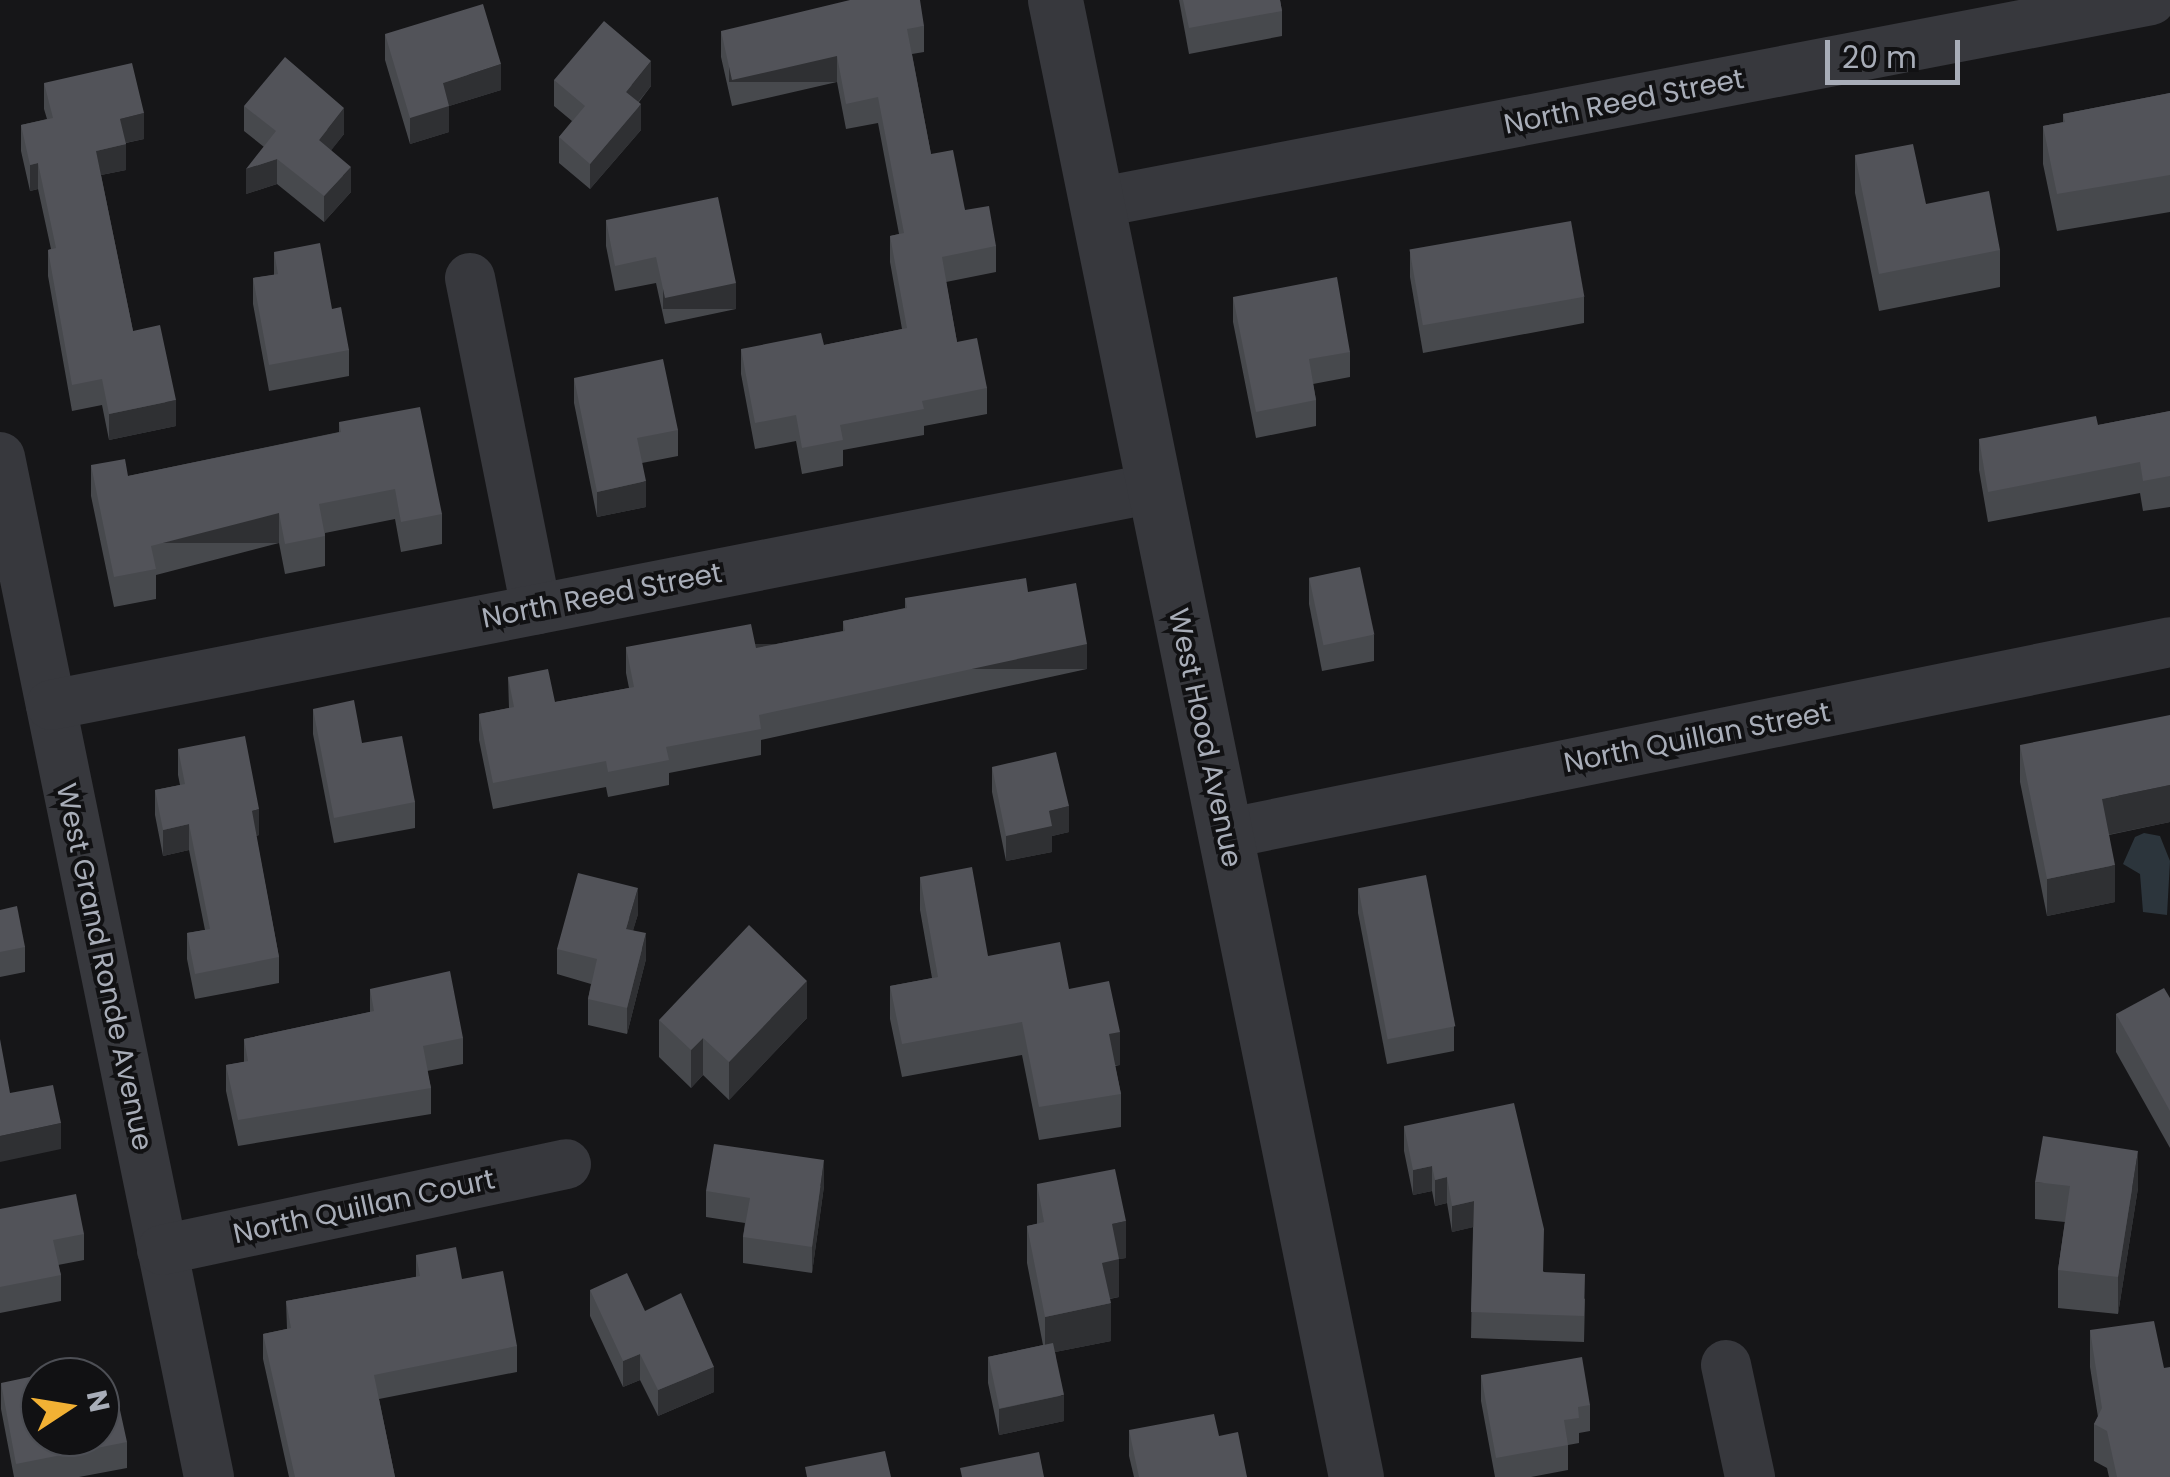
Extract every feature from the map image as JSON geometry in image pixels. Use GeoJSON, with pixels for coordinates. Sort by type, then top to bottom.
{"type":"FeatureCollection","features":[{"type":"Feature","properties":{"kind":"street","name":"West Hood Avenue"},"geometry":{"type":"LineString","coordinates":[[1054,0],[1356,1477]]}},
{"type":"Feature","properties":{"kind":"street","name":"North Reed Street"},"geometry":{"type":"LineString","coordinates":[[1096,204],[2151,0]]}},
{"type":"Feature","properties":{"kind":"street"},"geometry":{"type":"LineString","coordinates":[[470,278],[536,608]]}},
{"type":"Feature","properties":{"kind":"street","name":"West Grand Ronde Avenue"},"geometry":{"type":"LineString","coordinates":[[0,457],[209,1477]]}},
{"type":"Feature","properties":{"kind":"street","name":"North Reed Street"},"geometry":{"type":"LineString","coordinates":[[51,705],[1154,488]]}},
{"type":"Feature","properties":{"kind":"street","name":"North Quillan Street"},"geometry":{"type":"LineString","coordinates":[[1225,834],[2170,642]]}},
{"type":"Feature","properties":{"kind":"street","name":"North Quillan Court"},"geometry":{"type":"LineString","coordinates":[[162,1250],[566,1164]]}},
{"type":"Feature","properties":{"kind":"street"},"geometry":{"type":"LineString","coordinates":[[1726,1365],[1750,1477]]}},
{"type":"Feature","properties":{"kind":"shaded area"},"geometry":{"type":"Polygon","coordinates":[[[2144,833],[2160,836],[2170,861],[2167,915],[2143,912],[2140,874],[2123,864],[2135,837],[2144,833]]]}},
{"type":"Feature","properties":{"kind":"building"},"geometry":{"type":"Polygon","coordinates":[[[850,0],[920,0],[924,26],[907,29],[931,154],[953,150],[965,210],[989,206],[996,246],[942,257],[957,342],[977,338],[987,388],[922,401],[924,409],[840,425],[843,440],[802,448],[796,415],[755,423],[741,349],[821,333],[824,345],[907,328],[890,236],[904,233],[878,97],[846,104],[837,56],[732,80],[721,31],[850,0]]]}},
{"type":"Feature","properties":{"kind":"building"},"geometry":{"type":"Polygon","coordinates":[[[1183,0],[1280,0],[1282,11],[1189,28],[1183,0]]]}},
{"type":"Feature","properties":{"kind":"building"},"geometry":{"type":"Polygon","coordinates":[[[483,4],[501,64],[443,83],[449,106],[410,118],[385,34],[483,4]]]}},
{"type":"Feature","properties":{"kind":"building"},"geometry":{"type":"Polygon","coordinates":[[[604,21],[651,61],[626,92],[641,104],[590,164],[559,137],[585,106],[554,80],[604,21]]]}},
{"type":"Feature","properties":{"kind":"building"},"geometry":{"type":"Polygon","coordinates":[[[285,57],[344,108],[319,140],[351,167],[324,196],[277,159],[246,169],[276,131],[244,106],[285,57]]]}},
{"type":"Feature","properties":{"kind":"building"},"geometry":{"type":"Polygon","coordinates":[[[132,63],[144,113],[120,119],[126,144],[96,151],[133,331],[160,325],[176,400],[109,414],[102,379],[72,385],[48,250],[56,248],[38,163],[30,165],[21,125],[53,118],[44,83],[132,63]]]}},
{"type":"Feature","properties":{"kind":"building"},"geometry":{"type":"Polygon","coordinates":[[[2170,93],[2170,175],[2057,194],[2043,126],[2065,122],[2063,114],[2170,93]]]}},
{"type":"Feature","properties":{"kind":"building"},"geometry":{"type":"Polygon","coordinates":[[[1913,144],[1926,204],[1989,191],[2000,250],[1879,274],[1855,155],[1913,144]]]}},
{"type":"Feature","properties":{"kind":"building"},"geometry":{"type":"Polygon","coordinates":[[[718,197],[736,283],[665,298],[656,257],[615,266],[606,220],[718,197]]]}},
{"type":"Feature","properties":{"kind":"building"},"geometry":{"type":"Polygon","coordinates":[[[1571,221],[1584,297],[1423,325],[1409,249],[1571,221]]]}},
{"type":"Feature","properties":{"kind":"building"},"geometry":{"type":"Polygon","coordinates":[[[320,243],[332,309],[341,307],[349,350],[269,365],[253,278],[278,274],[274,252],[320,243]]]}},
{"type":"Feature","properties":{"kind":"building"},"geometry":{"type":"Polygon","coordinates":[[[1337,277],[1350,352],[1309,359],[1316,400],[1256,412],[1233,297],[1337,277]]]}},
{"type":"Feature","properties":{"kind":"building"},"geometry":{"type":"Polygon","coordinates":[[[663,359],[678,430],[637,438],[646,481],[597,492],[574,378],[663,359]]]}},
{"type":"Feature","properties":{"kind":"building"},"geometry":{"type":"Polygon","coordinates":[[[420,407],[442,514],[401,522],[395,489],[319,504],[325,536],[285,544],[279,513],[151,546],[156,569],[114,577],[91,465],[125,459],[128,476],[341,432],[339,422],[420,407]]]}},
{"type":"Feature","properties":{"kind":"building"},"geometry":{"type":"Polygon","coordinates":[[[2170,411],[2170,476],[2143,481],[2140,462],[1988,492],[1979,439],[2096,416],[2098,425],[2170,411]]]}},
{"type":"Feature","properties":{"kind":"building"},"geometry":{"type":"Polygon","coordinates":[[[1360,567],[1374,634],[1323,645],[1309,578],[1360,567]]]}},
{"type":"Feature","properties":{"kind":"building"},"geometry":{"type":"Polygon","coordinates":[[[1026,578],[1028,592],[1076,583],[1087,644],[759,715],[761,729],[666,747],[669,760],[608,772],[606,761],[493,783],[479,714],[514,707],[508,677],[548,669],[555,702],[634,687],[626,647],[751,624],[756,648],[845,631],[843,621],[907,608],[905,598],[1026,578]]]}},
{"type":"Feature","properties":{"kind":"building"},"geometry":{"type":"Polygon","coordinates":[[[354,700],[362,743],[402,736],[415,802],[334,818],[313,709],[354,700]]]}},
{"type":"Feature","properties":{"kind":"building"},"geometry":{"type":"Polygon","coordinates":[[[2170,715],[2170,785],[2102,799],[2115,865],[2047,879],[2020,745],[2170,715]]]}},
{"type":"Feature","properties":{"kind":"building"},"geometry":{"type":"Polygon","coordinates":[[[245,736],[259,809],[252,811],[279,957],[195,974],[187,933],[210,929],[189,824],[163,830],[155,790],[185,784],[178,749],[245,736]]]}},
{"type":"Feature","properties":{"kind":"building"},"geometry":{"type":"Polygon","coordinates":[[[1056,752],[1069,806],[1049,811],[1052,826],[1006,836],[992,767],[1056,752]]]}},
{"type":"Feature","properties":{"kind":"building"},"geometry":{"type":"Polygon","coordinates":[[[972,867],[988,956],[1060,942],[1069,989],[1109,981],[1120,1032],[1109,1034],[1121,1094],[1039,1107],[1022,1022],[902,1044],[890,986],[938,977],[920,877],[972,867]]]}},
{"type":"Feature","properties":{"kind":"building"},"geometry":{"type":"Polygon","coordinates":[[[578,873],[638,888],[626,929],[646,933],[627,1008],[588,999],[597,959],[557,949],[578,873]]]}},
{"type":"Feature","properties":{"kind":"building"},"geometry":{"type":"Polygon","coordinates":[[[1426,875],[1455,1026],[1388,1039],[1358,888],[1426,875]]]}},
{"type":"Feature","properties":{"kind":"building"},"geometry":{"type":"Polygon","coordinates":[[[17,906],[25,947],[0,952],[0,910],[17,906]]]}},
{"type":"Feature","properties":{"kind":"building"},"geometry":{"type":"Polygon","coordinates":[[[749,925],[807,981],[729,1062],[703,1038],[691,1050],[659,1020],[749,925]]]}},
{"type":"Feature","properties":{"kind":"building"},"geometry":{"type":"Polygon","coordinates":[[[450,971],[463,1038],[423,1046],[431,1088],[238,1120],[226,1065],[248,1061],[244,1039],[374,1011],[370,989],[450,971]]]}},
{"type":"Feature","properties":{"kind":"building"},"geometry":{"type":"Polygon","coordinates":[[[2164,988],[2170,998],[2170,1111],[2116,1014],[2164,988]]]}},
{"type":"Feature","properties":{"kind":"building"},"geometry":{"type":"Polygon","coordinates":[[[0,1039],[10,1093],[53,1085],[61,1123],[0,1136],[0,1039]]]}},
{"type":"Feature","properties":{"kind":"building"},"geometry":{"type":"Polygon","coordinates":[[[1514,1103],[1544,1229],[1543,1272],[1585,1274],[1584,1316],[1471,1312],[1474,1201],[1452,1206],[1447,1177],[1435,1180],[1432,1166],[1413,1170],[1404,1126],[1514,1103]]]}},
{"type":"Feature","properties":{"kind":"building"},"geometry":{"type":"Polygon","coordinates":[[[2043,1136],[2138,1151],[2118,1277],[2058,1270],[2070,1186],[2035,1182],[2043,1136]]]}},
{"type":"Feature","properties":{"kind":"building"},"geometry":{"type":"Polygon","coordinates":[[[714,1144],[824,1160],[812,1247],[743,1237],[750,1198],[706,1191],[714,1144]]]}},
{"type":"Feature","properties":{"kind":"building"},"geometry":{"type":"Polygon","coordinates":[[[1115,1169],[1126,1221],[1112,1224],[1119,1259],[1102,1263],[1111,1303],[1045,1317],[1027,1226],[1044,1222],[1037,1184],[1115,1169]]]}},
{"type":"Feature","properties":{"kind":"building"},"geometry":{"type":"Polygon","coordinates":[[[76,1194],[84,1234],[53,1240],[61,1275],[0,1287],[0,1209],[76,1194]]]}},
{"type":"Feature","properties":{"kind":"building"},"geometry":{"type":"Polygon","coordinates":[[[456,1247],[462,1279],[503,1271],[517,1346],[374,1375],[395,1477],[295,1477],[263,1334],[291,1328],[286,1301],[420,1276],[416,1255],[456,1247]]]}},
{"type":"Feature","properties":{"kind":"building"},"geometry":{"type":"Polygon","coordinates":[[[627,1273],[645,1311],[681,1293],[714,1367],[658,1390],[640,1354],[623,1361],[590,1290],[627,1273]]]}},
{"type":"Feature","properties":{"kind":"building"},"geometry":{"type":"Polygon","coordinates":[[[2154,1321],[2164,1368],[2170,1367],[2170,1477],[2117,1477],[2107,1431],[2094,1424],[2102,1408],[2090,1330],[2154,1321]]]}},
{"type":"Feature","properties":{"kind":"building"},"geometry":{"type":"Polygon","coordinates":[[[1053,1343],[1064,1395],[999,1409],[988,1357],[1053,1343]]]}},
{"type":"Feature","properties":{"kind":"building"},"geometry":{"type":"Polygon","coordinates":[[[1582,1357],[1590,1405],[1578,1407],[1579,1418],[1564,1420],[1568,1445],[1496,1458],[1481,1375],[1582,1357]]]}},
{"type":"Feature","properties":{"kind":"building"},"geometry":{"type":"Polygon","coordinates":[[[20,1379],[20,1457],[51,1457],[16,1464],[1,1383],[20,1379]]]}},
{"type":"Feature","properties":{"kind":"building"},"geometry":{"type":"Polygon","coordinates":[[[120,1410],[127,1442],[120,1443],[120,1410]]]}},
{"type":"Feature","properties":{"kind":"building"},"geometry":{"type":"Polygon","coordinates":[[[1214,1414],[1219,1436],[1238,1432],[1247,1477],[1139,1477],[1129,1430],[1214,1414]]]}},
{"type":"Feature","properties":{"kind":"building"},"geometry":{"type":"Polygon","coordinates":[[[885,1451],[891,1477],[807,1477],[805,1467],[885,1451]]]}},
{"type":"Feature","properties":{"kind":"building"},"geometry":{"type":"Polygon","coordinates":[[[1039,1452],[1044,1477],[962,1477],[960,1468],[1039,1452]]]}}]}
